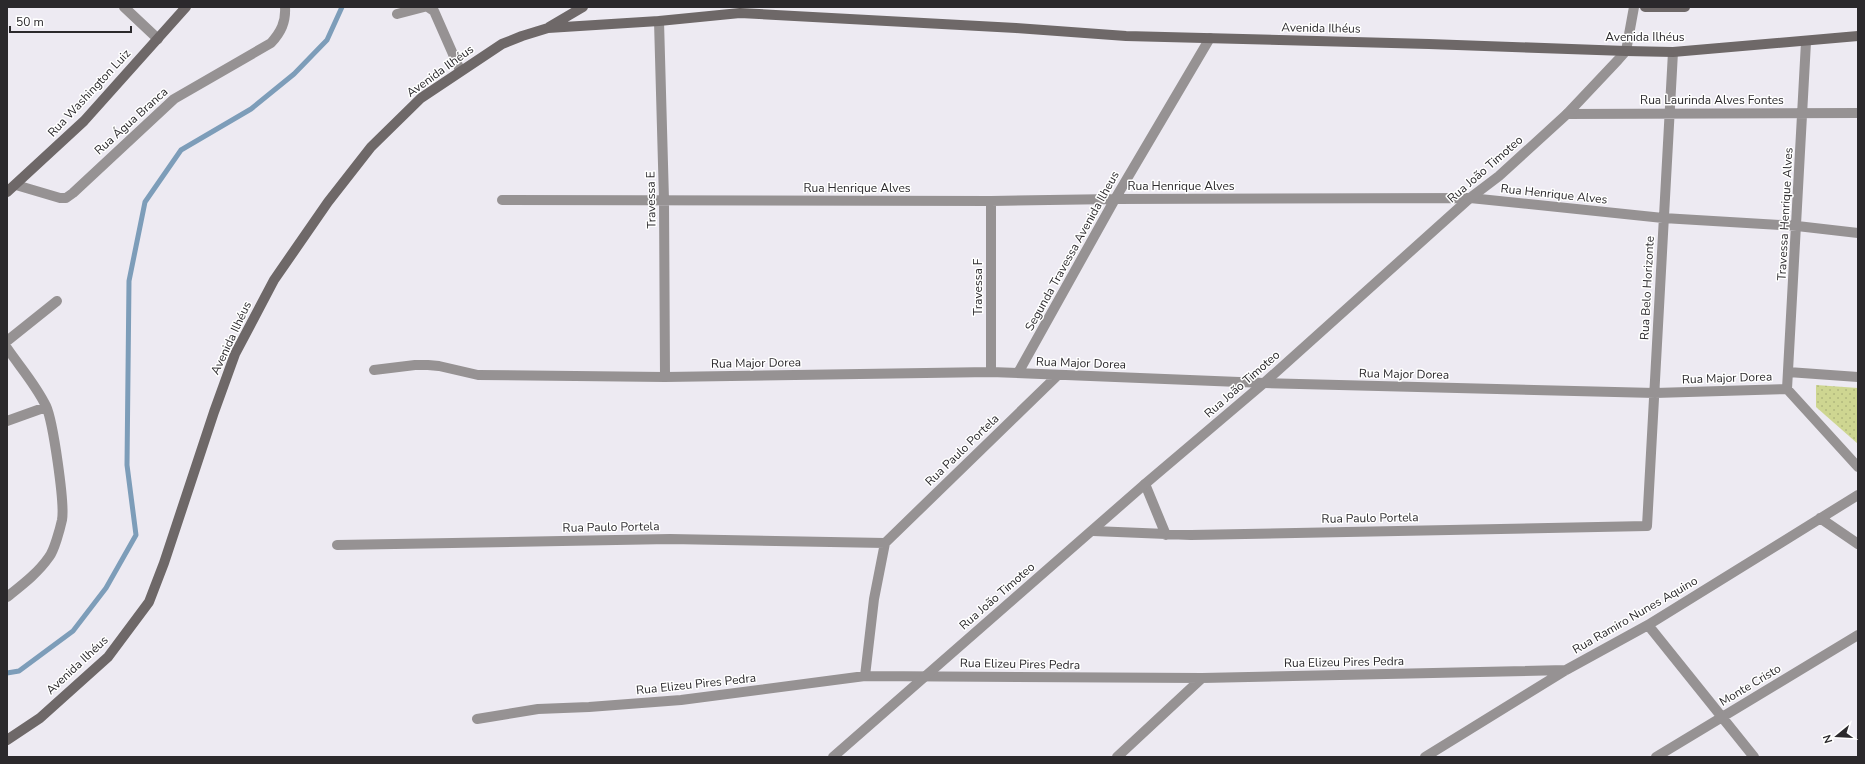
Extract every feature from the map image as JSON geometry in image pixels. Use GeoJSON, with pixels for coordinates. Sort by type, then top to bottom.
{"type":"FeatureCollection","features":[{"type":"Feature","properties":{"kind":"main road","name":"Rua Washington Luiz"},"geometry":{"type":"LineString","coordinates":[[7,192],[84,122],[186,7]]}},
{"type":"Feature","properties":{"kind":"main road","name":"Avenida Ilhéus"},"geometry":{"type":"LineString","coordinates":[[7,740],[40,718],[108,657],[149,602],[164,563],[214,412],[235,354],[274,280],[328,202],[371,147],[422,98],[460,70],[502,44],[548,28],[583,7]]}},
{"type":"Feature","properties":{"kind":"main road"},"geometry":{"type":"LineString","coordinates":[[1645,7],[1685,7]]}},
{"type":"Feature","properties":{"kind":"main road","name":"Avenida Ilhéus"},"geometry":{"type":"LineString","coordinates":[[548,28],[659,22],[740,13],[781,11],[1126,36],[1626,51],[1673,52],[1806,42],[1858,36]]}},
{"type":"Feature","properties":{"kind":"street"},"geometry":{"type":"LineString","coordinates":[[124,7],[158,39]]}},
{"type":"Feature","properties":{"kind":"street","name":"Rua Água Branca"},"geometry":{"type":"LineString","coordinates":[[16,185],[60,198],[66,198],[174,99],[271,43],[279,34],[285,21],[285,7]]}},
{"type":"Feature","properties":{"kind":"street"},"geometry":{"type":"LineString","coordinates":[[397,14],[424,7]]}},
{"type":"Feature","properties":{"kind":"street"},"geometry":{"type":"LineString","coordinates":[[428,7],[434,11],[460,70]]}},
{"type":"Feature","properties":{"kind":"street"},"geometry":{"type":"LineString","coordinates":[[1626,51],[1634,7]]}},
{"type":"Feature","properties":{"kind":"street","name":"Travessa E"},"geometry":{"type":"LineString","coordinates":[[659,22],[664,200],[665,377]]}},
{"type":"Feature","properties":{"kind":"street","name":"Segunda Travessa Avenida Ilheus"},"geometry":{"type":"LineString","coordinates":[[1018,373],[1115,199],[1210,38]]}},
{"type":"Feature","properties":{"kind":"street","name":"Travessa Henrique Alves"},"geometry":{"type":"LineString","coordinates":[[1787,389],[1806,42]]}},
{"type":"Feature","properties":{"kind":"street","name":"Rua João Timoteo"},"geometry":{"type":"LineString","coordinates":[[833,757],[1264,383],[1470,198],[1499,176],[1567,114],[1626,51]]}},
{"type":"Feature","properties":{"kind":"street","name":"Rua Belo Horizonte"},"geometry":{"type":"LineString","coordinates":[[1647,526],[1673,52]]}},
{"type":"Feature","properties":{"kind":"street","name":"Rua Laurinda Alves Fontes"},"geometry":{"type":"LineString","coordinates":[[1567,114],[1858,113]]}},
{"type":"Feature","properties":{"kind":"street","name":"Rua Henrique Alves"},"geometry":{"type":"LineString","coordinates":[[502,200],[991,201],[1115,199],[1470,198],[1663,218],[1797,226],[1858,233]]}},
{"type":"Feature","properties":{"kind":"street","name":"Travessa F"},"geometry":{"type":"LineString","coordinates":[[991,201],[991,372]]}},
{"type":"Feature","properties":{"kind":"street"},"geometry":{"type":"LineString","coordinates":[[7,341],[57,301]]}},
{"type":"Feature","properties":{"kind":"street"},"geometry":{"type":"LineString","coordinates":[[7,348],[31,381],[46,407],[52,429],[61,489],[62,519],[50,556],[25,583],[7,597]]}},
{"type":"Feature","properties":{"kind":"street","name":"Rua Major Dorea"},"geometry":{"type":"LineString","coordinates":[[374,370],[428,365],[478,375],[665,377],[991,372],[1057,376],[1264,383],[1655,393],[1787,389]]}},
{"type":"Feature","properties":{"kind":"street"},"geometry":{"type":"LineString","coordinates":[[1788,372],[1858,377]]}},
{"type":"Feature","properties":{"kind":"street","name":"Rua Paulo Portela"},"geometry":{"type":"LineString","coordinates":[[337,544],[670,539],[885,543],[1057,376]]}},
{"type":"Feature","properties":{"kind":"street"},"geometry":{"type":"LineString","coordinates":[[1787,389],[1858,467]]}},
{"type":"Feature","properties":{"kind":"street"},"geometry":{"type":"LineString","coordinates":[[7,421],[46,407]]}},
{"type":"Feature","properties":{"kind":"street"},"geometry":{"type":"LineString","coordinates":[[1146,484],[1166,534]]}},
{"type":"Feature","properties":{"kind":"street","name":"Rua Ramiro Nunes Aquino"},"geometry":{"type":"LineString","coordinates":[[1425,757],[1566,670],[1648,625],[1858,495]]}},
{"type":"Feature","properties":{"kind":"street"},"geometry":{"type":"LineString","coordinates":[[1820,518],[1858,544]]}},
{"type":"Feature","properties":{"kind":"street","name":"Rua Paulo Portela"},"geometry":{"type":"LineString","coordinates":[[1094,531],[1166,534],[1647,526]]}},
{"type":"Feature","properties":{"kind":"street"},"geometry":{"type":"LineString","coordinates":[[865,676],[874,599],[885,543]]}},
{"type":"Feature","properties":{"kind":"street"},"geometry":{"type":"LineString","coordinates":[[1648,625],[1754,757]]}},
{"type":"Feature","properties":{"kind":"street","name":"Monte Cristo"},"geometry":{"type":"LineString","coordinates":[[1656,757],[1858,635]]}},
{"type":"Feature","properties":{"kind":"street","name":"Rua Elizeu Pires Pedra"},"geometry":{"type":"LineString","coordinates":[[477,719],[538,709],[589,707],[681,700],[865,676],[1202,678],[1566,670]]}},
{"type":"Feature","properties":{"kind":"street"},"geometry":{"type":"LineString","coordinates":[[1117,757],[1202,678]]}},
{"type":"Feature","properties":{"kind":"green space"},"geometry":{"type":"Polygon","coordinates":[[[1816,385],[1858,388],[1858,444],[1816,407],[1816,385]]]}},
{"type":"Feature","properties":{"kind":"waterway"},"geometry":{"type":"LineString","coordinates":[[7,673],[19,671],[73,631],[106,588],[136,535],[127,465],[129,281],[145,202],[181,150],[251,109],[294,74],[327,40],[342,7]]}}]}
